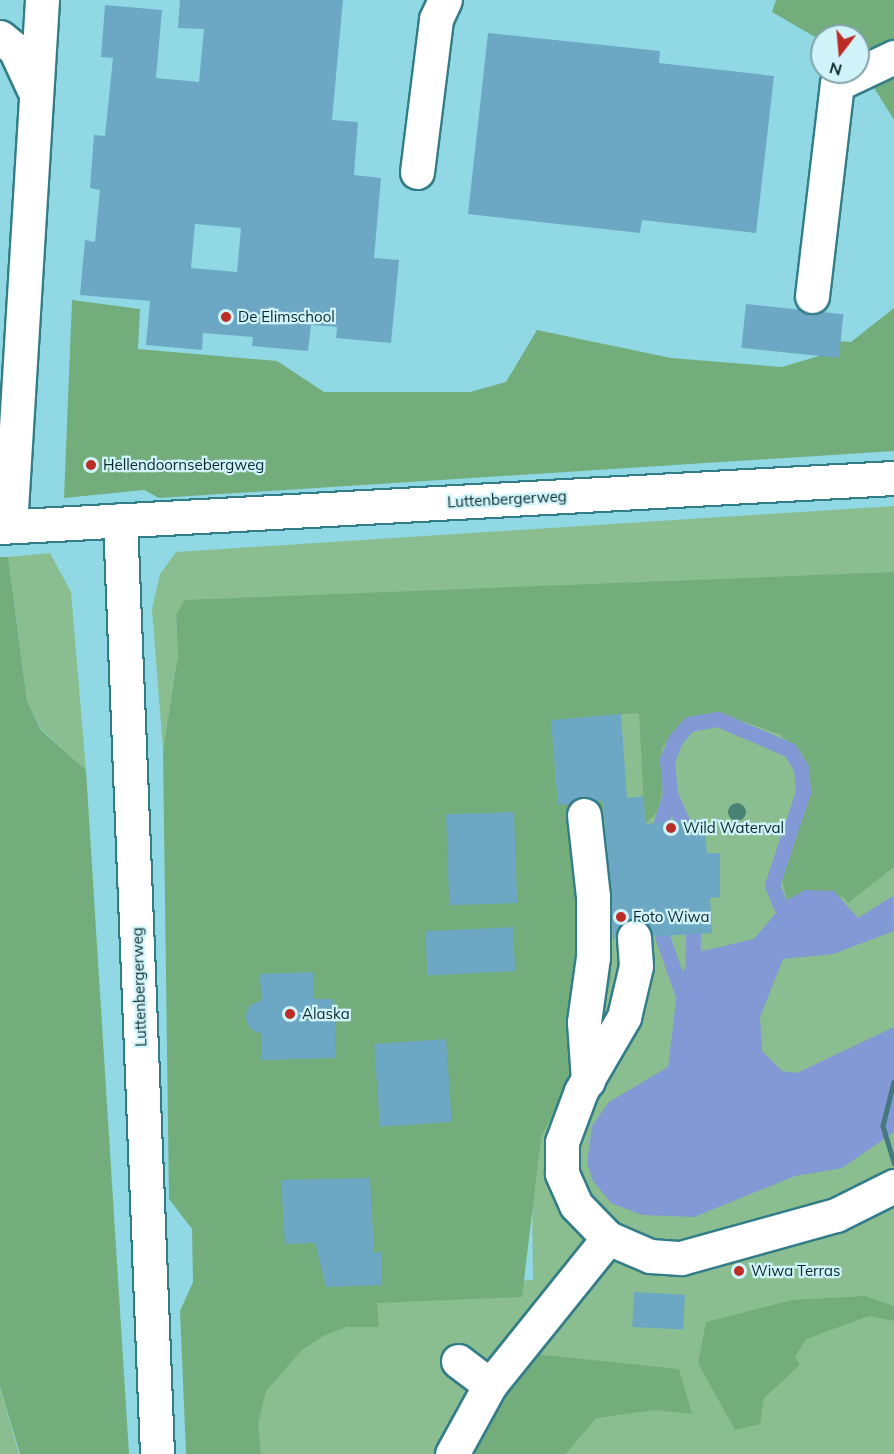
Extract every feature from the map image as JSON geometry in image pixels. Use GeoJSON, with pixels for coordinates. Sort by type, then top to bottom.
{"type":"FeatureCollection","features":[{"type":"Feature","properties":{"kind":"street"},"geometry":{"type":"LineString","coordinates":[[5,527],[42,0]]}},
{"type":"Feature","properties":{"kind":"street"},"geometry":{"type":"LineString","coordinates":[[417,172],[436,19],[445,0]]}},
{"type":"Feature","properties":{"kind":"street"},"geometry":{"type":"LineString","coordinates":[[0,37],[15,49],[34,93]]}},
{"type":"Feature","properties":{"kind":"street"},"geometry":{"type":"LineString","coordinates":[[812,296],[837,84],[894,57]]}},
{"type":"Feature","properties":{"kind":"street","name":"Luttenbergerweg"},"geometry":{"type":"LineString","coordinates":[[5,527],[894,478]]}},
{"type":"Feature","properties":{"kind":"street","name":"Luttenbergerweg"},"geometry":{"type":"LineString","coordinates":[[120,520],[157,1454]]}},
{"type":"Feature","properties":{"kind":"street"},"geometry":{"type":"LineString","coordinates":[[584,815],[593,896],[591,979],[584,1022],[588,1081]]}},
{"type":"Feature","properties":{"kind":"street"},"geometry":{"type":"LineString","coordinates":[[634,937],[630,997],[611,1047],[588,1081],[568,1118],[562,1173],[576,1204],[608,1238],[650,1256],[681,1258],[787,1237],[894,1186]]}},
{"type":"Feature","properties":{"kind":"street"},"geometry":{"type":"LineString","coordinates":[[591,979],[630,997]]}},
{"type":"Feature","properties":{"kind":"street"},"geometry":{"type":"LineString","coordinates":[[452,1454],[490,1384],[608,1238]]}},
{"type":"Feature","properties":{"kind":"street"},"geometry":{"type":"LineString","coordinates":[[458,1361],[490,1384]]}},
{"type":"Feature","properties":{"kind":"green space"},"geometry":{"type":"Polygon","coordinates":[[[776,0],[894,0],[894,120],[870,81],[870,24],[810,24],[810,34],[772,12],[776,0]]]}},
{"type":"Feature","properties":{"kind":"green space"},"geometry":{"type":"Polygon","coordinates":[[[72,300],[140,309],[138,349],[277,361],[324,392],[470,392],[506,382],[537,330],[671,358],[782,367],[819,356],[837,341],[851,342],[894,308],[894,451],[159,498],[144,490],[64,498],[72,300]]]}},
{"type":"Feature","properties":{"kind":"green space"},"geometry":{"type":"Polygon","coordinates":[[[894,506],[894,572],[176,615],[178,655],[163,750],[152,609],[160,574],[176,552],[894,506]]]}},
{"type":"Feature","properties":{"kind":"green space"},"geometry":{"type":"Polygon","coordinates":[[[50,553],[71,592],[86,770],[41,729],[27,701],[8,557],[50,553]]]}},
{"type":"Feature","properties":{"kind":"green space"},"geometry":{"type":"Polygon","coordinates":[[[0,557],[8,557],[27,701],[41,730],[86,770],[129,1454],[20,1454],[0,1387],[0,557]]]}},
{"type":"Feature","properties":{"kind":"green space"},"geometry":{"type":"Polygon","coordinates":[[[894,572],[894,867],[848,903],[843,897],[805,890],[787,900],[781,875],[811,786],[803,754],[779,734],[717,712],[683,720],[662,748],[662,792],[658,811],[645,824],[639,713],[551,720],[558,804],[603,801],[611,979],[602,1012],[541,1138],[522,1297],[377,1303],[379,1327],[347,1327],[325,1335],[302,1350],[266,1391],[258,1424],[261,1454],[186,1454],[180,1311],[193,1282],[192,1229],[169,1199],[163,750],[178,655],[176,615],[185,600],[894,572]]]}},
{"type":"Feature","properties":{"kind":"green space"},"geometry":{"type":"Polygon","coordinates":[[[894,630],[894,1454],[241,1454],[198,1301],[533,1280],[526,644],[894,630]]]}},
{"type":"Feature","properties":{"kind":"green space"},"geometry":{"type":"Polygon","coordinates":[[[865,1296],[894,1306],[894,1321],[869,1316],[806,1339],[795,1357],[800,1365],[764,1398],[760,1424],[735,1430],[698,1363],[706,1322],[792,1300],[865,1296]]]}},
{"type":"Feature","properties":{"kind":"green space"},"geometry":{"type":"Polygon","coordinates":[[[534,1354],[679,1369],[692,1414],[655,1410],[596,1418],[566,1454],[469,1454],[534,1354]]]}},
{"type":"Feature","properties":{"kind":"green space"},"geometry":{"type":"Polygon","coordinates":[[[0,1388],[19,1454],[0,1454],[0,1388]]]}},
{"type":"Feature","properties":{"kind":"water"},"geometry":{"type":"Polygon","coordinates":[[[805,890],[834,891],[858,918],[893,896],[894,931],[833,954],[783,959],[760,1017],[762,1051],[782,1071],[797,1073],[894,1027],[894,1132],[842,1168],[795,1176],[694,1217],[642,1215],[611,1203],[593,1181],[587,1163],[592,1126],[609,1102],[668,1067],[679,976],[698,952],[754,939],[787,900],[805,890]]]}},
{"type":"Feature","properties":{"kind":"building"},"geometry":{"type":"Polygon","coordinates":[[[180,0],[343,0],[332,120],[358,122],[354,175],[381,178],[374,258],[399,260],[391,343],[336,338],[337,327],[311,325],[308,351],[252,346],[253,337],[203,333],[202,350],[146,345],[150,301],[80,295],[85,240],[95,242],[100,190],[90,188],[94,135],[105,136],[113,58],[101,57],[105,5],[162,10],[156,78],[199,82],[204,29],[178,28],[180,0]],[[195,224],[191,268],[237,272],[241,228],[195,224]]]}},
{"type":"Feature","properties":{"kind":"building"},"geometry":{"type":"Polygon","coordinates":[[[488,33],[660,51],[659,63],[774,76],[756,233],[642,220],[640,233],[468,214],[488,33]]]}},
{"type":"Feature","properties":{"kind":"building"},"geometry":{"type":"Polygon","coordinates":[[[746,304],[843,314],[839,358],[741,348],[746,304]]]}},
{"type":"Feature","properties":{"kind":"building"},"geometry":{"type":"Polygon","coordinates":[[[621,714],[627,798],[644,796],[645,824],[704,819],[707,853],[720,853],[720,897],[710,898],[712,933],[613,939],[603,801],[558,805],[551,720],[621,714]]]}},
{"type":"Feature","properties":{"kind":"building"},"geometry":{"type":"Polygon","coordinates":[[[514,812],[517,903],[449,905],[446,814],[514,812]]]}},
{"type":"Feature","properties":{"kind":"building"},"geometry":{"type":"Polygon","coordinates":[[[513,927],[515,971],[427,976],[425,932],[513,927]]]}},
{"type":"Feature","properties":{"kind":"building","name":"Alaska"},"geometry":{"type":"Polygon","coordinates":[[[313,972],[313,999],[334,999],[336,1058],[262,1060],[262,1034],[250,1029],[245,1017],[249,1006],[261,1000],[260,974],[313,972]]]}},
{"type":"Feature","properties":{"kind":"building"},"geometry":{"type":"Polygon","coordinates":[[[446,1039],[452,1122],[380,1127],[374,1044],[446,1039]]]}},
{"type":"Feature","properties":{"kind":"building"},"geometry":{"type":"Polygon","coordinates":[[[370,1178],[374,1253],[381,1252],[382,1285],[326,1287],[315,1243],[285,1244],[281,1180],[370,1178]]]}},
{"type":"Feature","properties":{"kind":"building"},"geometry":{"type":"Polygon","coordinates":[[[634,1292],[685,1295],[683,1330],[632,1327],[634,1292]]]}},
{"type":"Feature","properties":{"kind":"waterway"},"geometry":{"type":"LineString","coordinates":[[682,821],[670,794],[667,760],[675,740],[689,724],[718,719],[790,750],[801,768],[803,792],[772,885],[780,905],[795,918]]}},
{"type":"Feature","properties":{"kind":"waterway"},"geometry":{"type":"LineString","coordinates":[[661,822],[670,794]]}},
{"type":"Feature","properties":{"kind":"waterway"},"geometry":{"type":"LineString","coordinates":[[692,975],[693,934]]}},
{"type":"Feature","properties":{"kind":"waterway"},"geometry":{"type":"LineString","coordinates":[[662,936],[685,1002]]}},
{"type":"Feature","properties":{"kind":"railway"},"geometry":{"type":"LineString","coordinates":[[894,1082],[883,1126],[894,1163]]}},
{"type":"Feature","properties":{"kind":"place","name":"De Elimschool"},"geometry":{"type":"Point","coordinates":[226,317]}},
{"type":"Feature","properties":{"kind":"place","name":"Hellendoornsebergweg"},"geometry":{"type":"Point","coordinates":[91,465]}},
{"type":"Feature","properties":{"kind":"place","name":"Wild Waterval"},"geometry":{"type":"Point","coordinates":[671,828]}},
{"type":"Feature","properties":{"kind":"place","name":"Foto Wiwa"},"geometry":{"type":"Point","coordinates":[621,917]}},
{"type":"Feature","properties":{"kind":"place","name":"Alaska"},"geometry":{"type":"Point","coordinates":[290,1014]}},
{"type":"Feature","properties":{"kind":"place","name":"Wiwa Terras"},"geometry":{"type":"Point","coordinates":[739,1271]}}]}
